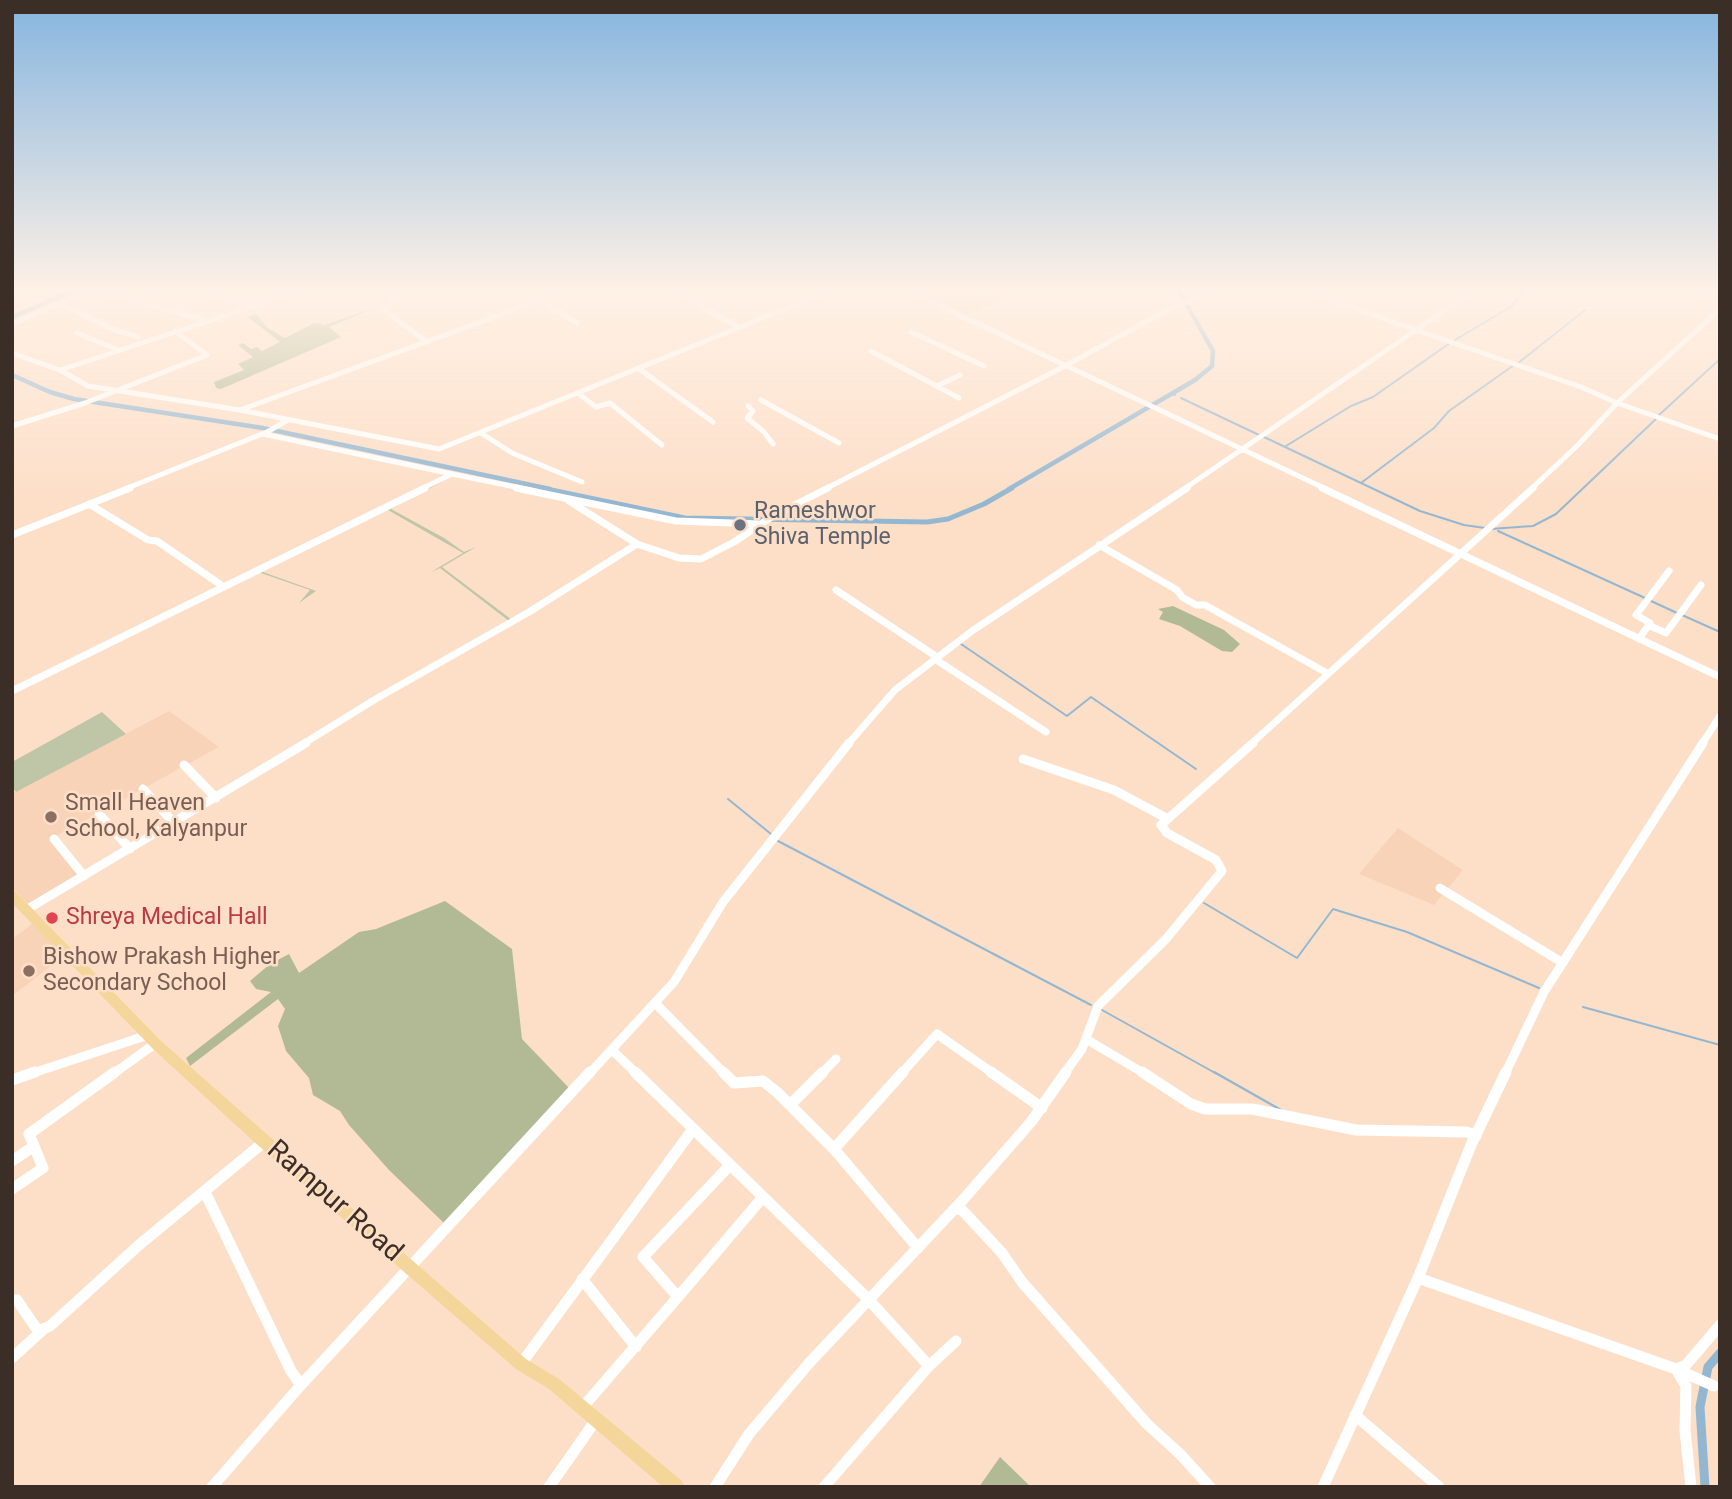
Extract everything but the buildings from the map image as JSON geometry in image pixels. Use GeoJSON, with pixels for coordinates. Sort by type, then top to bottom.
{"type":"FeatureCollection","features":[{"type":"Feature","properties":{"kind":"main road","name":"Rampur Road"},"geometry":{"type":"LineString","coordinates":[[12,895],[152,1039],[264,1142],[521,1364],[554,1384],[676,1487]]}},
{"type":"Feature","properties":{"kind":"street"},"geometry":{"type":"LineString","coordinates":[[34,361],[60,370],[88,386],[240,410],[439,449],[655,361]]}},
{"type":"Feature","properties":{"kind":"street"},"geometry":{"type":"LineString","coordinates":[[60,370],[86,361]]}},
{"type":"Feature","properties":{"kind":"street"},"geometry":{"type":"LineString","coordinates":[[12,426],[85,403],[192,361]]}},
{"type":"Feature","properties":{"kind":"street"},"geometry":{"type":"LineString","coordinates":[[240,410],[375,361]]}},
{"type":"Feature","properties":{"kind":"street"},"geometry":{"type":"LineString","coordinates":[[890,361],[959,398]]}},
{"type":"Feature","properties":{"kind":"street"},"geometry":{"type":"LineString","coordinates":[[973,361],[984,366]]}},
{"type":"Feature","properties":{"kind":"street"},"geometry":{"type":"LineString","coordinates":[[1055,361],[1720,677]]}},
{"type":"Feature","properties":{"kind":"street"},"geometry":{"type":"LineString","coordinates":[[562,494],[637,544],[679,558],[701,559],[773,516],[1075,361]]}},
{"type":"Feature","properties":{"kind":"street"},"geometry":{"type":"LineString","coordinates":[[212,1487],[301,1385],[674,982],[723,902],[873,713],[895,690],[936,658],[1099,545],[1371,361]]}},
{"type":"Feature","properties":{"kind":"street"},"geometry":{"type":"LineString","coordinates":[[1506,361],[1720,439]]}},
{"type":"Feature","properties":{"kind":"street"},"geometry":{"type":"LineString","coordinates":[[715,1487],[749,1434],[810,1362],[956,1208],[1042,1108],[1086,1039],[1098,1006],[1166,939],[1222,871],[1216,860],[1167,833],[1161,825],[1462,553],[1663,361]]}},
{"type":"Feature","properties":{"kind":"street"},"geometry":{"type":"LineString","coordinates":[[638,368],[713,422]]}},
{"type":"Feature","properties":{"kind":"street"},"geometry":{"type":"LineString","coordinates":[[937,386],[960,375]]}},
{"type":"Feature","properties":{"kind":"street"},"geometry":{"type":"LineString","coordinates":[[578,393],[596,407],[610,403],[662,445]]}},
{"type":"Feature","properties":{"kind":"street"},"geometry":{"type":"LineString","coordinates":[[761,400],[839,443]]}},
{"type":"Feature","properties":{"kind":"street"},"geometry":{"type":"LineString","coordinates":[[748,407],[753,411],[747,418],[774,444]]}},
{"type":"Feature","properties":{"kind":"street"},"geometry":{"type":"LineString","coordinates":[[12,535],[267,432],[288,420]]}},
{"type":"Feature","properties":{"kind":"street"},"geometry":{"type":"LineString","coordinates":[[267,432],[452,474],[562,494],[676,521],[763,523]]}},
{"type":"Feature","properties":{"kind":"street"},"geometry":{"type":"LineString","coordinates":[[481,433],[512,453],[582,482]]}},
{"type":"Feature","properties":{"kind":"street"},"geometry":{"type":"LineString","coordinates":[[12,691],[452,474]]}},
{"type":"Feature","properties":{"kind":"street"},"geometry":{"type":"LineString","coordinates":[[89,504],[148,540],[158,541],[223,587]]}},
{"type":"Feature","properties":{"kind":"street"},"geometry":{"type":"LineString","coordinates":[[26,909],[216,798],[374,700],[530,612],[637,544]]}},
{"type":"Feature","properties":{"kind":"street"},"geometry":{"type":"LineString","coordinates":[[1099,545],[1177,590],[1182,597],[1205,605],[1328,673]]}},
{"type":"Feature","properties":{"kind":"street"},"geometry":{"type":"LineString","coordinates":[[1639,639],[1650,622],[1636,615],[1669,571]]}},
{"type":"Feature","properties":{"kind":"street"},"geometry":{"type":"LineString","coordinates":[[1648,625],[1666,633],[1701,585]]}},
{"type":"Feature","properties":{"kind":"street"},"geometry":{"type":"LineString","coordinates":[[836,590],[1046,732]]}},
{"type":"Feature","properties":{"kind":"street"},"geometry":{"type":"LineString","coordinates":[[1323,1487],[1418,1278],[1476,1136],[1544,992],[1720,716]]}},
{"type":"Feature","properties":{"kind":"street"},"geometry":{"type":"LineString","coordinates":[[1023,759],[1114,790],[1168,819]]}},
{"type":"Feature","properties":{"kind":"street"},"geometry":{"type":"LineString","coordinates":[[184,765],[216,798]]}},
{"type":"Feature","properties":{"kind":"street"},"geometry":{"type":"LineString","coordinates":[[143,789],[174,823]]}},
{"type":"Feature","properties":{"kind":"street"},"geometry":{"type":"LineString","coordinates":[[99,814],[130,849]]}},
{"type":"Feature","properties":{"kind":"street"},"geometry":{"type":"LineString","coordinates":[[54,839],[84,876]]}},
{"type":"Feature","properties":{"kind":"street"},"geometry":{"type":"LineString","coordinates":[[1440,888],[1563,963]]}},
{"type":"Feature","properties":{"kind":"street"},"geometry":{"type":"LineString","coordinates":[[655,1003],[734,1083],[763,1081],[790,1105],[834,1149],[918,1248]]}},
{"type":"Feature","properties":{"kind":"street"},"geometry":{"type":"LineString","coordinates":[[834,1149],[937,1034],[1042,1108]]}},
{"type":"Feature","properties":{"kind":"street"},"geometry":{"type":"LineString","coordinates":[[12,1080],[152,1039]]}},
{"type":"Feature","properties":{"kind":"street"},"geometry":{"type":"LineString","coordinates":[[12,1189],[43,1168],[29,1134],[152,1039]]}},
{"type":"Feature","properties":{"kind":"street"},"geometry":{"type":"LineString","coordinates":[[1086,1039],[1191,1104],[1205,1109],[1252,1109],[1356,1130],[1467,1132],[1476,1136]]}},
{"type":"Feature","properties":{"kind":"street"},"geometry":{"type":"LineString","coordinates":[[612,1050],[869,1300],[929,1366]]}},
{"type":"Feature","properties":{"kind":"street"},"geometry":{"type":"LineString","coordinates":[[790,1105],[836,1059]]}},
{"type":"Feature","properties":{"kind":"street"},"geometry":{"type":"LineString","coordinates":[[521,1364],[693,1129]]}},
{"type":"Feature","properties":{"kind":"street"},"geometry":{"type":"LineString","coordinates":[[12,1358],[139,1245],[264,1142]]}},
{"type":"Feature","properties":{"kind":"street"},"geometry":{"type":"LineString","coordinates":[[12,1161],[34,1146]]}},
{"type":"Feature","properties":{"kind":"street"},"geometry":{"type":"LineString","coordinates":[[678,1297],[643,1258],[730,1165]]}},
{"type":"Feature","properties":{"kind":"street"},"geometry":{"type":"LineString","coordinates":[[205,1192],[291,1371],[301,1385]]}},
{"type":"Feature","properties":{"kind":"street"},"geometry":{"type":"LineString","coordinates":[[582,1408],[763,1197]]}},
{"type":"Feature","properties":{"kind":"street"},"geometry":{"type":"LineString","coordinates":[[956,1208],[963,1210],[1002,1253],[1022,1282],[1147,1424],[1180,1454],[1210,1487]]}},
{"type":"Feature","properties":{"kind":"street"},"geometry":{"type":"LineString","coordinates":[[1418,1278],[1676,1370],[1714,1387]]}},
{"type":"Feature","properties":{"kind":"street"},"geometry":{"type":"LineString","coordinates":[[582,1279],[636,1347]]}},
{"type":"Feature","properties":{"kind":"street"},"geometry":{"type":"LineString","coordinates":[[12,1300],[17,1300],[36,1328],[41,1331],[45,1328]]}},
{"type":"Feature","properties":{"kind":"street"},"geometry":{"type":"LineString","coordinates":[[1676,1370],[1686,1365],[1720,1325]]}},
{"type":"Feature","properties":{"kind":"street"},"geometry":{"type":"LineString","coordinates":[[824,1487],[929,1366],[956,1341]]}},
{"type":"Feature","properties":{"kind":"street"},"geometry":{"type":"LineString","coordinates":[[1676,1370],[1686,1386],[1685,1430],[1691,1487]]}},
{"type":"Feature","properties":{"kind":"street"},"geometry":{"type":"LineString","coordinates":[[1355,1415],[1438,1487]]}},
{"type":"Feature","properties":{"kind":"street"},"geometry":{"type":"LineString","coordinates":[[549,1487],[596,1420]]}},
{"type":"Feature","properties":{"kind":"shaded area","name":"Small Heaven School, Kalyanpur"},"geometry":{"type":"Polygon","coordinates":[[[169,711],[219,747],[51,839],[79,874],[28,904],[12,887],[12,794],[169,711]]]}},
{"type":"Feature","properties":{"kind":"shaded area"},"geometry":{"type":"Polygon","coordinates":[[[1398,828],[1463,870],[1434,905],[1359,874],[1398,828]]]}},
{"type":"Feature","properties":{"kind":"shaded area","name":"Bishow Prakash Higher Secondary School"},"geometry":{"type":"Polygon","coordinates":[[[33,923],[64,956],[12,996],[12,939],[33,923]]]}},
{"type":"Feature","properties":{"kind":"green space"},"geometry":{"type":"Polygon","coordinates":[[[245,361],[286,361],[221,389],[216,388],[214,382],[244,370],[238,364],[245,361]]]}},
{"type":"Feature","properties":{"kind":"green space"},"geometry":{"type":"Polygon","coordinates":[[[449,478],[391,509],[464,552],[476,547],[442,567],[512,620],[509,621],[440,568],[431,572],[463,553],[388,510],[260,571],[316,591],[299,603],[310,590],[258,572],[259,569],[449,478]]]}},
{"type":"Feature","properties":{"kind":"green space"},"geometry":{"type":"Polygon","coordinates":[[[1173,606],[1224,630],[1240,644],[1232,652],[1222,651],[1180,626],[1159,619],[1163,612],[1158,609],[1173,606]]]}},
{"type":"Feature","properties":{"kind":"green space"},"geometry":{"type":"Polygon","coordinates":[[[102,712],[126,734],[16,792],[12,787],[12,762],[102,712]]]}},
{"type":"Feature","properties":{"kind":"green space"},"geometry":{"type":"Polygon","coordinates":[[[445,901],[512,949],[522,1039],[570,1089],[445,1224],[389,1170],[340,1111],[313,1095],[309,1078],[286,1051],[278,1026],[285,1009],[278,999],[190,1066],[186,1058],[271,992],[256,989],[250,981],[270,964],[289,954],[299,973],[359,932],[376,929],[445,901]]]}},
{"type":"Feature","properties":{"kind":"green space"},"geometry":{"type":"Polygon","coordinates":[[[1000,1457],[1031,1487],[979,1487],[1000,1457]]]}},
{"type":"Feature","properties":{"kind":"waterway"},"geometry":{"type":"LineString","coordinates":[[1009,489],[1195,380],[1212,366],[1212,361]]}},
{"type":"Feature","properties":{"kind":"waterway"},"geometry":{"type":"LineString","coordinates":[[1286,446],[1351,406],[1373,397],[1424,361]]}},
{"type":"Feature","properties":{"kind":"waterway"},"geometry":{"type":"LineString","coordinates":[[1517,364],[1521,361]]}},
{"type":"Feature","properties":{"kind":"waterway"},"geometry":{"type":"LineString","coordinates":[[1659,415],[1718,361]]}},
{"type":"Feature","properties":{"kind":"waterway"},"geometry":{"type":"LineString","coordinates":[[1361,483],[1434,428],[1449,411],[1514,365]]}},
{"type":"Feature","properties":{"kind":"waterway"},"geometry":{"type":"LineString","coordinates":[[12,375],[50,392],[74,399],[263,428],[550,489]]}},
{"type":"Feature","properties":{"kind":"waterway"},"geometry":{"type":"LineString","coordinates":[[1181,398],[1259,435]]}},
{"type":"Feature","properties":{"kind":"waterway"},"geometry":{"type":"LineString","coordinates":[[1490,529],[1533,526],[1556,514],[1657,418]]}},
{"type":"Feature","properties":{"kind":"waterway"},"geometry":{"type":"LineString","coordinates":[[1264,437],[1420,511],[1464,525],[1485,528]]}},
{"type":"Feature","properties":{"kind":"waterway"},"geometry":{"type":"LineString","coordinates":[[542,488],[685,518],[927,522],[948,519],[984,504],[1012,488]]}},
{"type":"Feature","properties":{"kind":"waterway"},"geometry":{"type":"LineString","coordinates":[[1498,531],[1645,598]]}},
{"type":"Feature","properties":{"kind":"waterway"},"geometry":{"type":"LineString","coordinates":[[1651,601],[1677,613]]}},
{"type":"Feature","properties":{"kind":"waterway"},"geometry":{"type":"LineString","coordinates":[[1682,615],[1720,632]]}},
{"type":"Feature","properties":{"kind":"waterway"},"geometry":{"type":"LineString","coordinates":[[961,644],[1067,716],[1091,697],[1196,769]]}},
{"type":"Feature","properties":{"kind":"waterway"},"geometry":{"type":"LineString","coordinates":[[728,799],[771,834]]}},
{"type":"Feature","properties":{"kind":"waterway"},"geometry":{"type":"LineString","coordinates":[[778,841],[1091,1005]]}},
{"type":"Feature","properties":{"kind":"waterway"},"geometry":{"type":"LineString","coordinates":[[1204,903],[1297,958],[1333,909],[1407,932],[1539,988]]}},
{"type":"Feature","properties":{"kind":"waterway"},"geometry":{"type":"LineString","coordinates":[[1583,1007],[1720,1045]]}},
{"type":"Feature","properties":{"kind":"waterway"},"geometry":{"type":"LineString","coordinates":[[1102,1010],[1217,1074]]}},
{"type":"Feature","properties":{"kind":"waterway"},"geometry":{"type":"LineString","coordinates":[[1214,1072],[1281,1110]]}},
{"type":"Feature","properties":{"kind":"waterway"},"geometry":{"type":"LineString","coordinates":[[1705,1487],[1700,1407],[1708,1367],[1720,1353]]}},
{"type":"Feature","properties":{"kind":"place","name":"Rameshwor Shiva Temple"},"geometry":{"type":"Point","coordinates":[740,525]}},
{"type":"Feature","properties":{"kind":"place","name":"Small Heaven School, Kalyanpur"},"geometry":{"type":"Point","coordinates":[51,817]}},
{"type":"Feature","properties":{"kind":"place","name":"Shreya Medical Hall"},"geometry":{"type":"Point","coordinates":[52,918]}},
{"type":"Feature","properties":{"kind":"place","name":"Bishow Prakash Higher Secondary School"},"geometry":{"type":"Point","coordinates":[29,971]}}]}
